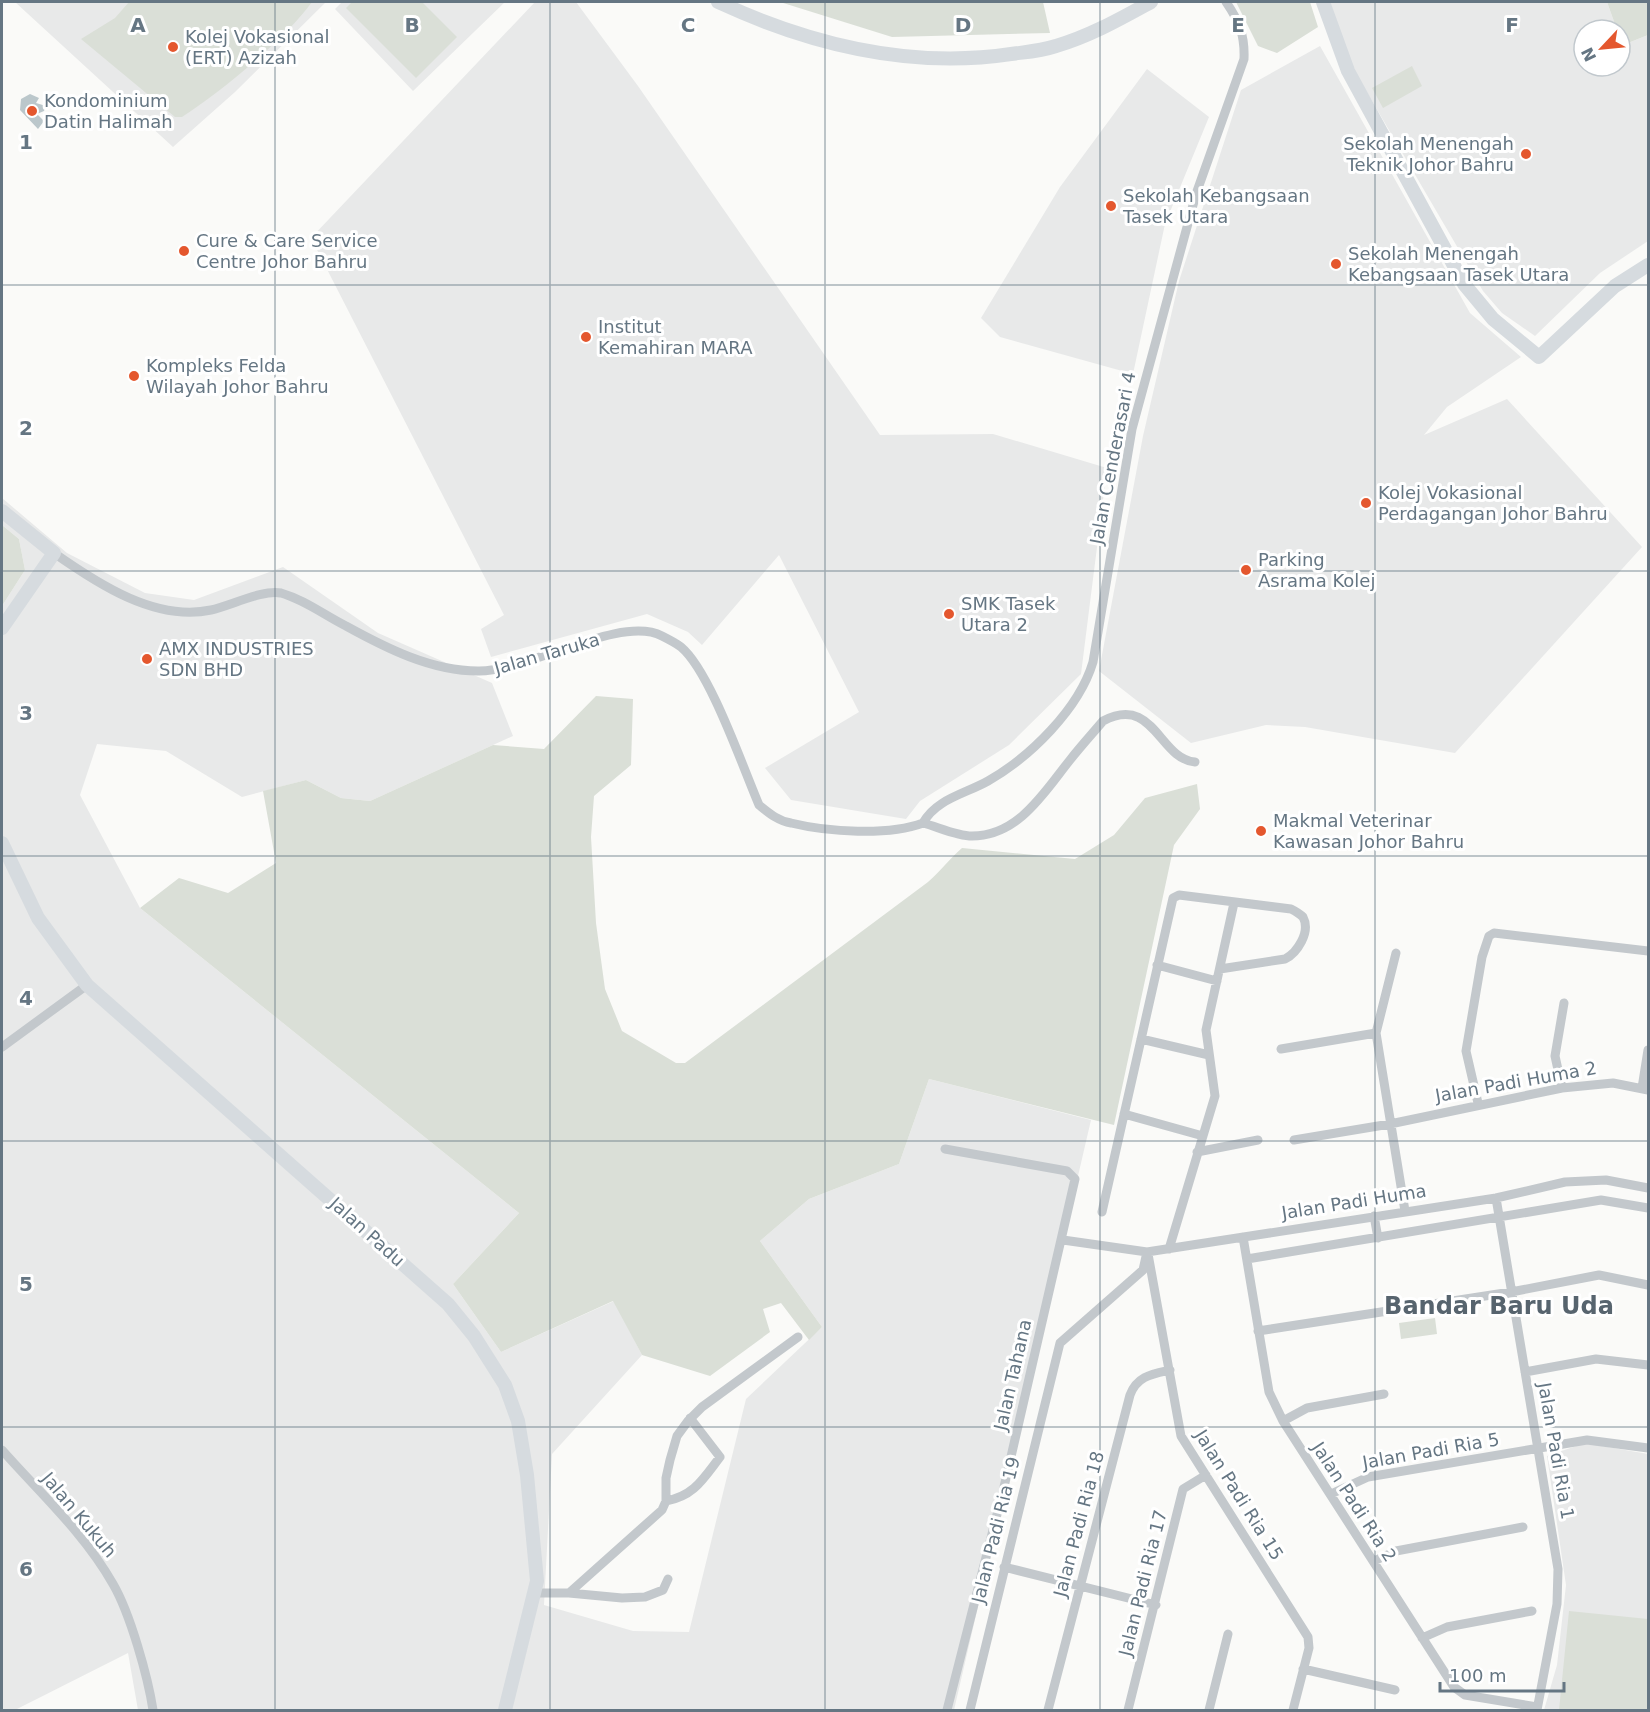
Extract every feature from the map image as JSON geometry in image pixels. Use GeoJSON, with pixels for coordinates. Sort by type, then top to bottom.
{"type":"FeatureCollection","features":[{"type":"Feature","properties":{"kind":"street"},"geometry":{"type":"LineString","coordinates":[[718,2],[821,41],[914,58],[958,60],[1054,47],[1099,30],[1151,2]]}},
{"type":"Feature","properties":{"kind":"street","name":"Jalan Cenderasari 4"},"geometry":{"type":"LineString","coordinates":[[923,823],[933,808],[969,791],[1008,768],[1059,722],[1087,682],[1093,662],[1132,429],[1193,204],[1244,59],[1245,41],[1242,29],[1226,2]]}},
{"type":"Feature","properties":{"kind":"street"},"geometry":{"type":"LineString","coordinates":[[1323,2],[1348,71],[1464,284],[1493,319],[1539,357],[1615,286],[1648,265]]}},
{"type":"Feature","properties":{"kind":"street","name":"Jalan Taruka"},"geometry":{"type":"LineString","coordinates":[[2,511],[54,553],[117,592],[171,612],[212,610],[278,592],[314,607],[345,626],[399,652],[449,668],[501,670],[617,633],[639,631],[659,634],[682,648],[703,675],[759,805],[773,817],[790,823],[867,832],[903,830],[923,823]]}},
{"type":"Feature","properties":{"kind":"street"},"geometry":{"type":"LineString","coordinates":[[2,628],[54,553]]}},
{"type":"Feature","properties":{"kind":"street"},"geometry":{"type":"LineString","coordinates":[[923,823],[971,836],[993,833],[1009,824],[1025,814],[1047,793],[1097,729],[1113,716],[1131,716],[1152,724],[1168,747],[1185,761],[1194,762]]}},
{"type":"Feature","properties":{"kind":"street","name":"Jalan Padu"},"geometry":{"type":"LineString","coordinates":[[2,843],[39,918],[87,985],[448,1304],[474,1336],[505,1385],[513,1404],[527,1475],[536,1552],[535,1593],[505,1710]]}},
{"type":"Feature","properties":{"kind":"street"},"geometry":{"type":"LineString","coordinates":[[1102,1212],[1157,965],[1175,896],[1291,909],[1302,916],[1305,924],[1301,943],[1294,954],[1285,959],[1220,969]]}},
{"type":"Feature","properties":{"kind":"street"},"geometry":{"type":"LineString","coordinates":[[1169,1249],[1215,1096],[1206,1030],[1234,903]]}},
{"type":"Feature","properties":{"kind":"street"},"geometry":{"type":"LineString","coordinates":[[1478,1103],[1466,1051],[1482,957],[1489,936],[1494,933],[1648,951]]}},
{"type":"Feature","properties":{"kind":"street"},"geometry":{"type":"LineString","coordinates":[[1395,953],[1376,1033],[1405,1211]]}},
{"type":"Feature","properties":{"kind":"street"},"geometry":{"type":"LineString","coordinates":[[1157,965],[1217,981]]}},
{"type":"Feature","properties":{"kind":"street"},"geometry":{"type":"LineString","coordinates":[[2,1047],[87,985]]}},
{"type":"Feature","properties":{"kind":"street"},"geometry":{"type":"LineString","coordinates":[[1562,1088],[1555,1056],[1563,1003]]}},
{"type":"Feature","properties":{"kind":"street"},"geometry":{"type":"LineString","coordinates":[[1281,1050],[1376,1033]]}},
{"type":"Feature","properties":{"kind":"street"},"geometry":{"type":"LineString","coordinates":[[1141,1039],[1209,1055]]}},
{"type":"Feature","properties":{"kind":"street"},"geometry":{"type":"LineString","coordinates":[[1645,1089],[1648,1050]]}},
{"type":"Feature","properties":{"kind":"street","name":"Jalan Padi Huma 2"},"geometry":{"type":"LineString","coordinates":[[1294,1140],[1390,1124],[1478,1103],[1562,1088],[1613,1083],[1645,1089]]}},
{"type":"Feature","properties":{"kind":"street"},"geometry":{"type":"LineString","coordinates":[[1124,1114],[1203,1136]]}},
{"type":"Feature","properties":{"kind":"street"},"geometry":{"type":"LineString","coordinates":[[1197,1152],[1258,1140]]}},
{"type":"Feature","properties":{"kind":"street","name":"Jalan Tahana"},"geometry":{"type":"LineString","coordinates":[[945,1149],[1073,1174],[1076,1179],[947,1710]]}},
{"type":"Feature","properties":{"kind":"street","name":"Jalan Padi Huma"},"geometry":{"type":"LineString","coordinates":[[1063,1240],[1148,1252],[1374,1215],[1496,1198],[1566,1182],[1605,1180],[1648,1188]]}},
{"type":"Feature","properties":{"kind":"street","name":"Jalan Padi Ria 1"},"geometry":{"type":"LineString","coordinates":[[1496,1198],[1552,1523],[1558,1582],[1557,1604],[1537,1709]]}},
{"type":"Feature","properties":{"kind":"street"},"geometry":{"type":"LineString","coordinates":[[1247,1259],[1601,1200],[1648,1208]]}},
{"type":"Feature","properties":{"kind":"street"},"geometry":{"type":"LineString","coordinates":[[1374,1215],[1378,1238]]}},
{"type":"Feature","properties":{"kind":"street","name":"Jalan Padi Ria 2"},"geometry":{"type":"LineString","coordinates":[[1243,1236],[1269,1392],[1283,1421],[1459,1692],[1537,1709]]}},
{"type":"Feature","properties":{"kind":"street","name":"Jalan Padi Ria 15"},"geometry":{"type":"LineString","coordinates":[[1148,1252],[1181,1436],[1308,1637],[1309,1648],[1293,1710]]}},
{"type":"Feature","properties":{"kind":"street","name":"Jalan Padi Ria 19"},"geometry":{"type":"LineString","coordinates":[[970,1710],[1060,1343],[1143,1270],[1148,1252]]}},
{"type":"Feature","properties":{"kind":"street"},"geometry":{"type":"LineString","coordinates":[[1258,1331],[1511,1293],[1599,1275],[1648,1285]]}},
{"type":"Feature","properties":{"kind":"street"},"geometry":{"type":"LineString","coordinates":[[569,1593],[654,1518],[666,1501],[666,1478],[670,1460],[677,1436],[690,1418],[798,1337]]}},
{"type":"Feature","properties":{"kind":"street"},"geometry":{"type":"LineString","coordinates":[[1525,1372],[1596,1359],[1648,1365]]}},
{"type":"Feature","properties":{"kind":"street","name":"Jalan Padi Ria 18"},"geometry":{"type":"LineString","coordinates":[[1048,1710],[1132,1388],[1145,1376],[1170,1370]]}},
{"type":"Feature","properties":{"kind":"street"},"geometry":{"type":"LineString","coordinates":[[1283,1421],[1307,1408],[1384,1394]]}},
{"type":"Feature","properties":{"kind":"street"},"geometry":{"type":"LineString","coordinates":[[666,1501],[683,1498],[697,1486],[720,1457],[690,1418]]}},
{"type":"Feature","properties":{"kind":"street","name":"Jalan Padi Ria 5"},"geometry":{"type":"LineString","coordinates":[[1331,1494],[1368,1477],[1539,1450],[1587,1440],[1648,1448]]}},
{"type":"Feature","properties":{"kind":"street","name":"Jalan Kukuh"},"geometry":{"type":"LineString","coordinates":[[2,1450],[76,1532],[115,1586],[131,1630],[153,1710]]}},
{"type":"Feature","properties":{"kind":"street","name":"Jalan Padi Ria 17"},"geometry":{"type":"LineString","coordinates":[[1128,1710],[1183,1490],[1206,1475]]}},
{"type":"Feature","properties":{"kind":"street"},"geometry":{"type":"LineString","coordinates":[[1374,1561],[1396,1551],[1523,1527]]}},
{"type":"Feature","properties":{"kind":"street"},"geometry":{"type":"LineString","coordinates":[[1004,1567],[1156,1605]]}},
{"type":"Feature","properties":{"kind":"street"},"geometry":{"type":"LineString","coordinates":[[535,1593],[569,1593],[622,1598],[645,1597],[663,1590],[668,1579]]}},
{"type":"Feature","properties":{"kind":"street"},"geometry":{"type":"LineString","coordinates":[[1422,1638],[1447,1627],[1532,1611]]}},
{"type":"Feature","properties":{"kind":"street"},"geometry":{"type":"LineString","coordinates":[[1209,1710],[1228,1634]]}},
{"type":"Feature","properties":{"kind":"street"},"geometry":{"type":"LineString","coordinates":[[1303,1669],[1395,1690]]}},
{"type":"Feature","properties":{"kind":"shaded area","name":"Kolej Vokasional (ERT) Azizah"},"geometry":{"type":"Polygon","coordinates":[[[15,2],[326,2],[235,92],[173,147],[15,2]]]}},
{"type":"Feature","properties":{"kind":"shaded area","name":"Kolej Vokasional (ERT) Azizah"},"geometry":{"type":"Polygon","coordinates":[[[129,2],[312,2],[286,32],[233,80],[182,117],[175,117],[81,39],[115,18],[129,2]]]}},
{"type":"Feature","properties":{"kind":"shaded area"},"geometry":{"type":"Polygon","coordinates":[[[342,2],[505,2],[413,91],[335,9],[342,2]]]}},
{"type":"Feature","properties":{"kind":"shaded area"},"geometry":{"type":"Polygon","coordinates":[[[352,2],[422,2],[457,37],[416,78],[346,8],[352,2]]]}},
{"type":"Feature","properties":{"kind":"shaded area","name":"Institut Kemahiran MARA"},"geometry":{"type":"Polygon","coordinates":[[[535,2],[576,2],[638,86],[880,435],[993,434],[1107,468],[1081,674],[1009,745],[920,801],[906,819],[791,800],[765,768],[859,712],[779,555],[702,645],[688,632],[647,614],[491,657],[481,629],[504,615],[311,238],[535,2]]]}},
{"type":"Feature","properties":{"kind":"shaded area"},"geometry":{"type":"Polygon","coordinates":[[[780,2],[1043,2],[1050,33],[892,37],[780,2]]]}},
{"type":"Feature","properties":{"kind":"shaded area"},"geometry":{"type":"Polygon","coordinates":[[[1236,2],[1310,2],[1318,27],[1277,53],[1258,46],[1236,2]]]}},
{"type":"Feature","properties":{"kind":"shaded area","name":"Sekolah Menengah Teknik Johor Bahru"},"geometry":{"type":"Polygon","coordinates":[[[1330,2],[1607,2],[1613,18],[1572,18],[1572,78],[1632,78],[1632,41],[1648,35],[1648,241],[1600,273],[1535,336],[1502,313],[1483,291],[1351,65],[1330,2]]]}},
{"type":"Feature","properties":{"kind":"shaded area"},"geometry":{"type":"Polygon","coordinates":[[[1607,2],[1648,2],[1648,35],[1632,41],[1632,18],[1613,18],[1607,2]]]}},
{"type":"Feature","properties":{"kind":"shaded area","name":"Kolej Vokasional Perdagangan Johor Bahru"},"geometry":{"type":"Polygon","coordinates":[[[1320,46],[1470,313],[1521,357],[1447,407],[1424,435],[1507,399],[1642,547],[1455,753],[1305,727],[1266,725],[1191,743],[1099,671],[1143,436],[1179,281],[1241,90],[1320,46]]]}},
{"type":"Feature","properties":{"kind":"shaded area"},"geometry":{"type":"Polygon","coordinates":[[[1412,66],[1422,86],[1383,108],[1372,88],[1412,66]]]}},
{"type":"Feature","properties":{"kind":"shaded area","name":"Sekolah Kebangsaan Tasek Utara"},"geometry":{"type":"Polygon","coordinates":[[[1147,69],[1209,117],[1165,224],[1133,374],[1000,337],[981,318],[1060,187],[1147,69]]]}},
{"type":"Feature","properties":{"kind":"shaded area","name":"Kondominium Datin Halimah"},"geometry":{"type":"Polygon","coordinates":[[[30,94],[39,98],[36,103],[46,106],[44,111],[37,114],[44,121],[38,129],[20,110],[21,99],[30,94]]]}},
{"type":"Feature","properties":{"kind":"shaded area"},"geometry":{"type":"Polygon","coordinates":[[[2,498],[67,553],[145,593],[194,600],[283,567],[378,633],[492,683],[513,736],[370,801],[341,798],[306,780],[242,797],[166,751],[97,744],[80,795],[140,908],[519,1213],[453,1284],[501,1352],[614,1301],[642,1355],[552,1454],[544,1605],[633,1631],[689,1632],[746,1399],[822,1327],[760,1241],[809,1199],[899,1164],[929,1079],[1091,1120],[954,1710],[138,1710],[128,1653],[15,1710],[2,1710],[2,606],[25,570],[19,539],[2,525],[2,498]]]}},
{"type":"Feature","properties":{"kind":"shaded area"},"geometry":{"type":"Polygon","coordinates":[[[2,525],[19,539],[25,570],[2,606],[2,525]]]}},
{"type":"Feature","properties":{"kind":"shaded area"},"geometry":{"type":"Polygon","coordinates":[[[596,696],[633,699],[631,765],[594,796],[591,837],[596,923],[605,989],[622,1031],[676,1063],[685,1063],[928,882],[962,848],[1075,859],[1114,835],[1145,798],[1197,784],[1200,809],[1174,845],[1114,1125],[929,1079],[899,1164],[809,1199],[760,1241],[822,1327],[809,1340],[781,1303],[763,1309],[770,1332],[710,1376],[642,1355],[613,1301],[501,1352],[453,1284],[519,1213],[140,908],[179,878],[228,893],[276,863],[263,791],[306,780],[341,798],[370,801],[493,745],[544,749],[596,696]]]}},
{"type":"Feature","properties":{"kind":"shaded area"},"geometry":{"type":"Polygon","coordinates":[[[1435,1318],[1437,1334],[1401,1339],[1399,1323],[1435,1318]]]}},
{"type":"Feature","properties":{"kind":"shaded area"},"geometry":{"type":"Polygon","coordinates":[[[1585,1443],[1648,1454],[1648,1710],[1544,1710],[1557,1665],[1566,1585],[1547,1456],[1585,1443]]]}},
{"type":"Feature","properties":{"kind":"shaded area"},"geometry":{"type":"Polygon","coordinates":[[[1569,1611],[1648,1619],[1648,1710],[1559,1710],[1569,1611]]]}},
{"type":"Feature","properties":{"kind":"place","name":"Kolej Vokasional (ERT) Azizah"},"geometry":{"type":"Point","coordinates":[173,47]}},
{"type":"Feature","properties":{"kind":"place","name":"Kondominium Datin Halimah"},"geometry":{"type":"Point","coordinates":[32,111]}},
{"type":"Feature","properties":{"kind":"place","name":"Sekolah Menengah Teknik Johor Bahru"},"geometry":{"type":"Point","coordinates":[1526,154]}},
{"type":"Feature","properties":{"kind":"place","name":"Sekolah Kebangsaan Tasek Utara"},"geometry":{"type":"Point","coordinates":[1111,206]}},
{"type":"Feature","properties":{"kind":"place","name":"Cure & Care Service Centre Johor Bahru"},"geometry":{"type":"Point","coordinates":[184,251]}},
{"type":"Feature","properties":{"kind":"place","name":"Sekolah Menengah Kebangsaan Tasek Utara"},"geometry":{"type":"Point","coordinates":[1336,264]}},
{"type":"Feature","properties":{"kind":"place","name":"Institut Kemahiran MARA"},"geometry":{"type":"Point","coordinates":[586,337]}},
{"type":"Feature","properties":{"kind":"place","name":"Kompleks Felda Wilayah Johor Bahru"},"geometry":{"type":"Point","coordinates":[134,376]}},
{"type":"Feature","properties":{"kind":"place","name":"Kolej Vokasional Perdagangan Johor Bahru"},"geometry":{"type":"Point","coordinates":[1366,503]}},
{"type":"Feature","properties":{"kind":"place","name":"Parking Asrama Kolej"},"geometry":{"type":"Point","coordinates":[1246,570]}},
{"type":"Feature","properties":{"kind":"place","name":"SMK Tasek Utara 2"},"geometry":{"type":"Point","coordinates":[949,614]}},
{"type":"Feature","properties":{"kind":"place","name":"AMX INDUSTRIES SDN BHD"},"geometry":{"type":"Point","coordinates":[147,659]}},
{"type":"Feature","properties":{"kind":"place","name":"Makmal Veterinar Kawasan Johor Bahru"},"geometry":{"type":"Point","coordinates":[1261,831]}},
{"type":"Feature","properties":{"kind":"district","name":"Bandar Baru Uda"},"geometry":{"type":"Point","coordinates":[1499,1306]}}]}
